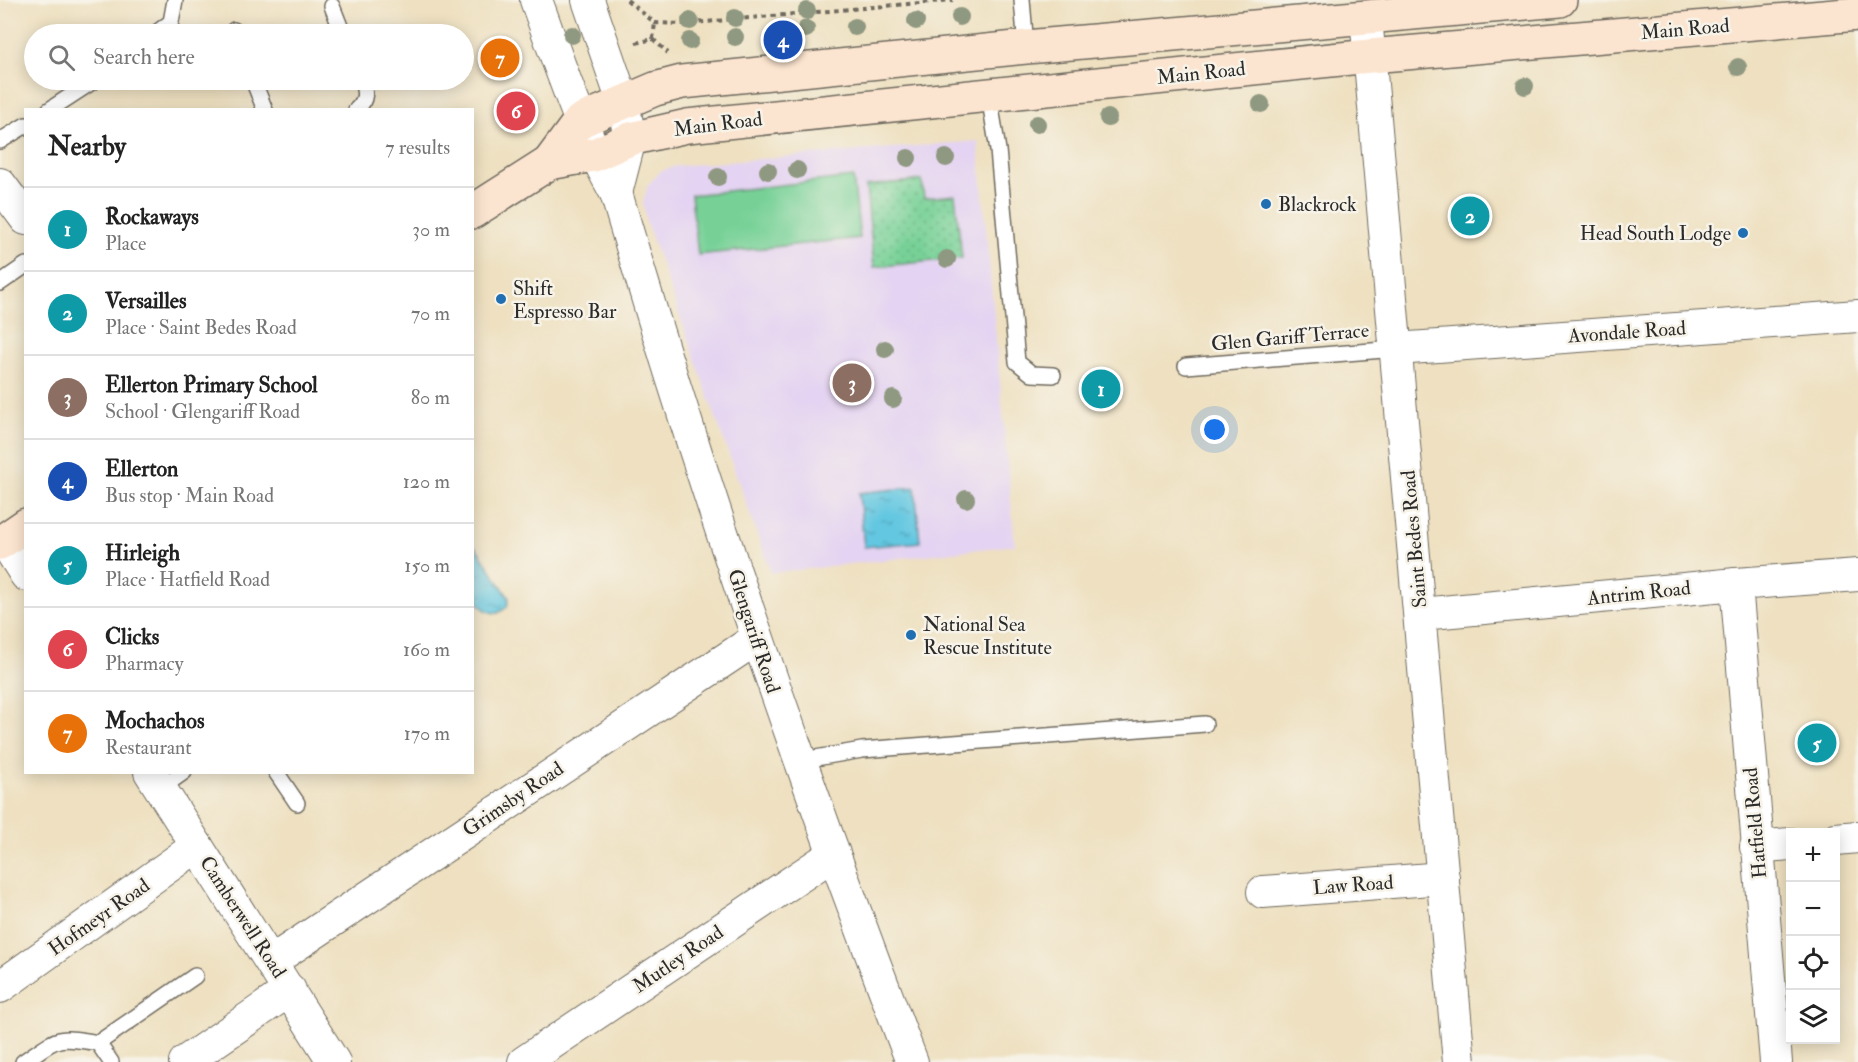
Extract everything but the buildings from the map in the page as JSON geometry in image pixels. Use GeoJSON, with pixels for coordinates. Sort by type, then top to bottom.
{"type":"FeatureCollection","features":[{"type":"Feature","properties":{"kind":"main road","name":"Main Road"},"geometry":{"type":"LineString","coordinates":[[474,211],[549,163],[580,121],[655,89],[682,82],[1026,47],[1560,0]]}},
{"type":"Feature","properties":{"kind":"main road","name":"Main Road"},"geometry":{"type":"LineString","coordinates":[[549,163],[594,155],[630,139],[687,126],[1370,56],[1858,14]]}},
{"type":"Feature","properties":{"kind":"street","name":"Glengariff Road"},"geometry":{"type":"LineString","coordinates":[[536,0],[594,155],[616,193],[756,639],[832,855],[912,1062]]}},
{"type":"Feature","properties":{"kind":"street"},"geometry":{"type":"LineString","coordinates":[[588,0],[623,102],[630,139],[616,193]]}},
{"type":"Feature","properties":{"kind":"street","name":"Saint Bedes Road"},"geometry":{"type":"LineString","coordinates":[[1366,17],[1460,1062]]}},
{"type":"Feature","properties":{"kind":"street"},"geometry":{"type":"LineString","coordinates":[[0,184],[24,216]]}},
{"type":"Feature","properties":{"kind":"street","name":"Avondale Road"},"geometry":{"type":"LineString","coordinates":[[1396,349],[1858,316]]}},
{"type":"Feature","properties":{"kind":"street"},"geometry":{"type":"LineString","coordinates":[[10,536],[24,570]]}},
{"type":"Feature","properties":{"kind":"street","name":"Antrim Road"},"geometry":{"type":"LineString","coordinates":[[1421,614],[1736,584],[1858,575]]}},
{"type":"Feature","properties":{"kind":"street","name":"Hatfield Road"},"geometry":{"type":"LineString","coordinates":[[1736,584],[1756,847],[1776,1062]]}},
{"type":"Feature","properties":{"kind":"street","name":"Grimsby Road"},"geometry":{"type":"LineString","coordinates":[[272,961],[756,639]]}},
{"type":"Feature","properties":{"kind":"street","name":"Camberwell Road"},"geometry":{"type":"LineString","coordinates":[[165,778],[197,846],[334,1062]]}},
{"type":"Feature","properties":{"kind":"street"},"geometry":{"type":"LineString","coordinates":[[1840,839],[1858,837]]}},
{"type":"Feature","properties":{"kind":"street"},"geometry":{"type":"LineString","coordinates":[[1756,847],[1786,844]]}},
{"type":"Feature","properties":{"kind":"street","name":"Hofmeyr Road"},"geometry":{"type":"LineString","coordinates":[[0,987],[197,846]]}},
{"type":"Feature","properties":{"kind":"street","name":"Mutley Road"},"geometry":{"type":"LineString","coordinates":[[524,1062],[832,855]]}},
{"type":"Feature","properties":{"kind":"street","name":"Law Road"},"geometry":{"type":"LineString","coordinates":[[1263,891],[1443,878]]}},
{"type":"Feature","properties":{"kind":"street"},"geometry":{"type":"LineString","coordinates":[[185,1062],[290,990]]}},
{"type":"Feature","properties":{"kind":"lane"},"geometry":{"type":"LineString","coordinates":[[168,24],[171,22],[175,0]]}},
{"type":"Feature","properties":{"kind":"lane"},"geometry":{"type":"LineString","coordinates":[[1022,0],[1026,47]]}},
{"type":"Feature","properties":{"kind":"lane"},"geometry":{"type":"LineString","coordinates":[[332,6],[339,24]]}},
{"type":"Feature","properties":{"kind":"lane"},"geometry":{"type":"LineString","coordinates":[[52,108],[80,90]]}},
{"type":"Feature","properties":{"kind":"lane"},"geometry":{"type":"LineString","coordinates":[[257,90],[264,108]]}},
{"type":"Feature","properties":{"kind":"lane"},"geometry":{"type":"LineString","coordinates":[[358,108],[364,103],[364,90]]}},
{"type":"Feature","properties":{"kind":"lane"},"geometry":{"type":"LineString","coordinates":[[989,95],[998,150],[1017,362],[1032,374],[1053,375]]}},
{"type":"Feature","properties":{"kind":"lane"},"geometry":{"type":"LineString","coordinates":[[0,141],[24,126]]}},
{"type":"Feature","properties":{"kind":"lane"},"geometry":{"type":"LineString","coordinates":[[0,283],[24,266]]}},
{"type":"Feature","properties":{"kind":"lane","name":"Glen Gariff Terrace"},"geometry":{"type":"LineString","coordinates":[[1186,366],[1396,349]]}},
{"type":"Feature","properties":{"kind":"lane"},"geometry":{"type":"LineString","coordinates":[[798,761],[862,750],[1204,724]]}},
{"type":"Feature","properties":{"kind":"lane"},"geometry":{"type":"LineString","coordinates":[[277,774],[297,803]]}},
{"type":"Feature","properties":{"kind":"lane"},"geometry":{"type":"LineString","coordinates":[[23,1062],[58,1039],[71,1038],[98,1042],[195,976]]}},
{"type":"Feature","properties":{"kind":"lane"},"geometry":{"type":"LineString","coordinates":[[98,1042],[111,1062]]}},
{"type":"Feature","properties":{"kind":"path"},"geometry":{"type":"LineString","coordinates":[[627,0],[656,23],[682,24],[953,0]]}},
{"type":"Feature","properties":{"kind":"path"},"geometry":{"type":"LineString","coordinates":[[630,45],[653,39],[656,23]]}},
{"type":"Feature","properties":{"kind":"shaded area"},"geometry":{"type":"Polygon","coordinates":[[[978,141],[1015,545],[771,573],[646,221],[643,202],[648,185],[661,171],[677,166],[978,141]]]}},
{"type":"Feature","properties":{"kind":"green space"},"geometry":{"type":"Polygon","coordinates":[[[853,177],[860,238],[698,255],[691,195],[853,177]]]}},
{"type":"Feature","properties":{"kind":"green space"},"geometry":{"type":"Polygon","coordinates":[[[922,180],[924,198],[955,195],[962,258],[874,267],[866,186],[922,180]]]}},
{"type":"Feature","properties":{"kind":"water"},"geometry":{"type":"Polygon","coordinates":[[[915,487],[920,542],[864,547],[859,493],[915,487]]]}},
{"type":"Feature","properties":{"kind":"water"},"geometry":{"type":"Polygon","coordinates":[[[476,547],[509,598],[507,607],[498,613],[488,611],[476,598],[474,549],[476,547]]]}},
{"type":"Feature","properties":{"kind":"place","name":"Ellerton"},"geometry":{"type":"Point","coordinates":[783,40]}},
{"type":"Feature","properties":{"kind":"place","name":"Mochachos"},"geometry":{"type":"Point","coordinates":[500,58]}},
{"type":"Feature","properties":{"kind":"place","name":"Clicks"},"geometry":{"type":"Point","coordinates":[516,111]}},
{"type":"Feature","properties":{"kind":"place","name":"Blackrock"},"geometry":{"type":"Point","coordinates":[1266,204]}},
{"type":"Feature","properties":{"kind":"place","name":"Versailles"},"geometry":{"type":"Point","coordinates":[1470,216]}},
{"type":"Feature","properties":{"kind":"place","name":"Head South Lodge"},"geometry":{"type":"Point","coordinates":[1743,233]}},
{"type":"Feature","properties":{"kind":"place","name":"Shift Espresso Bar"},"geometry":{"type":"Point","coordinates":[501,299]}},
{"type":"Feature","properties":{"kind":"place","name":"Ellerton Primary School"},"geometry":{"type":"Point","coordinates":[852,383]}},
{"type":"Feature","properties":{"kind":"place","name":"Rockaways"},"geometry":{"type":"Point","coordinates":[1101,389]}},
{"type":"Feature","properties":{"kind":"place","name":"National Sea Rescue Institute"},"geometry":{"type":"Point","coordinates":[911,635]}},
{"type":"Feature","properties":{"kind":"place","name":"Hirleigh"},"geometry":{"type":"Point","coordinates":[1817,743]}}]}
